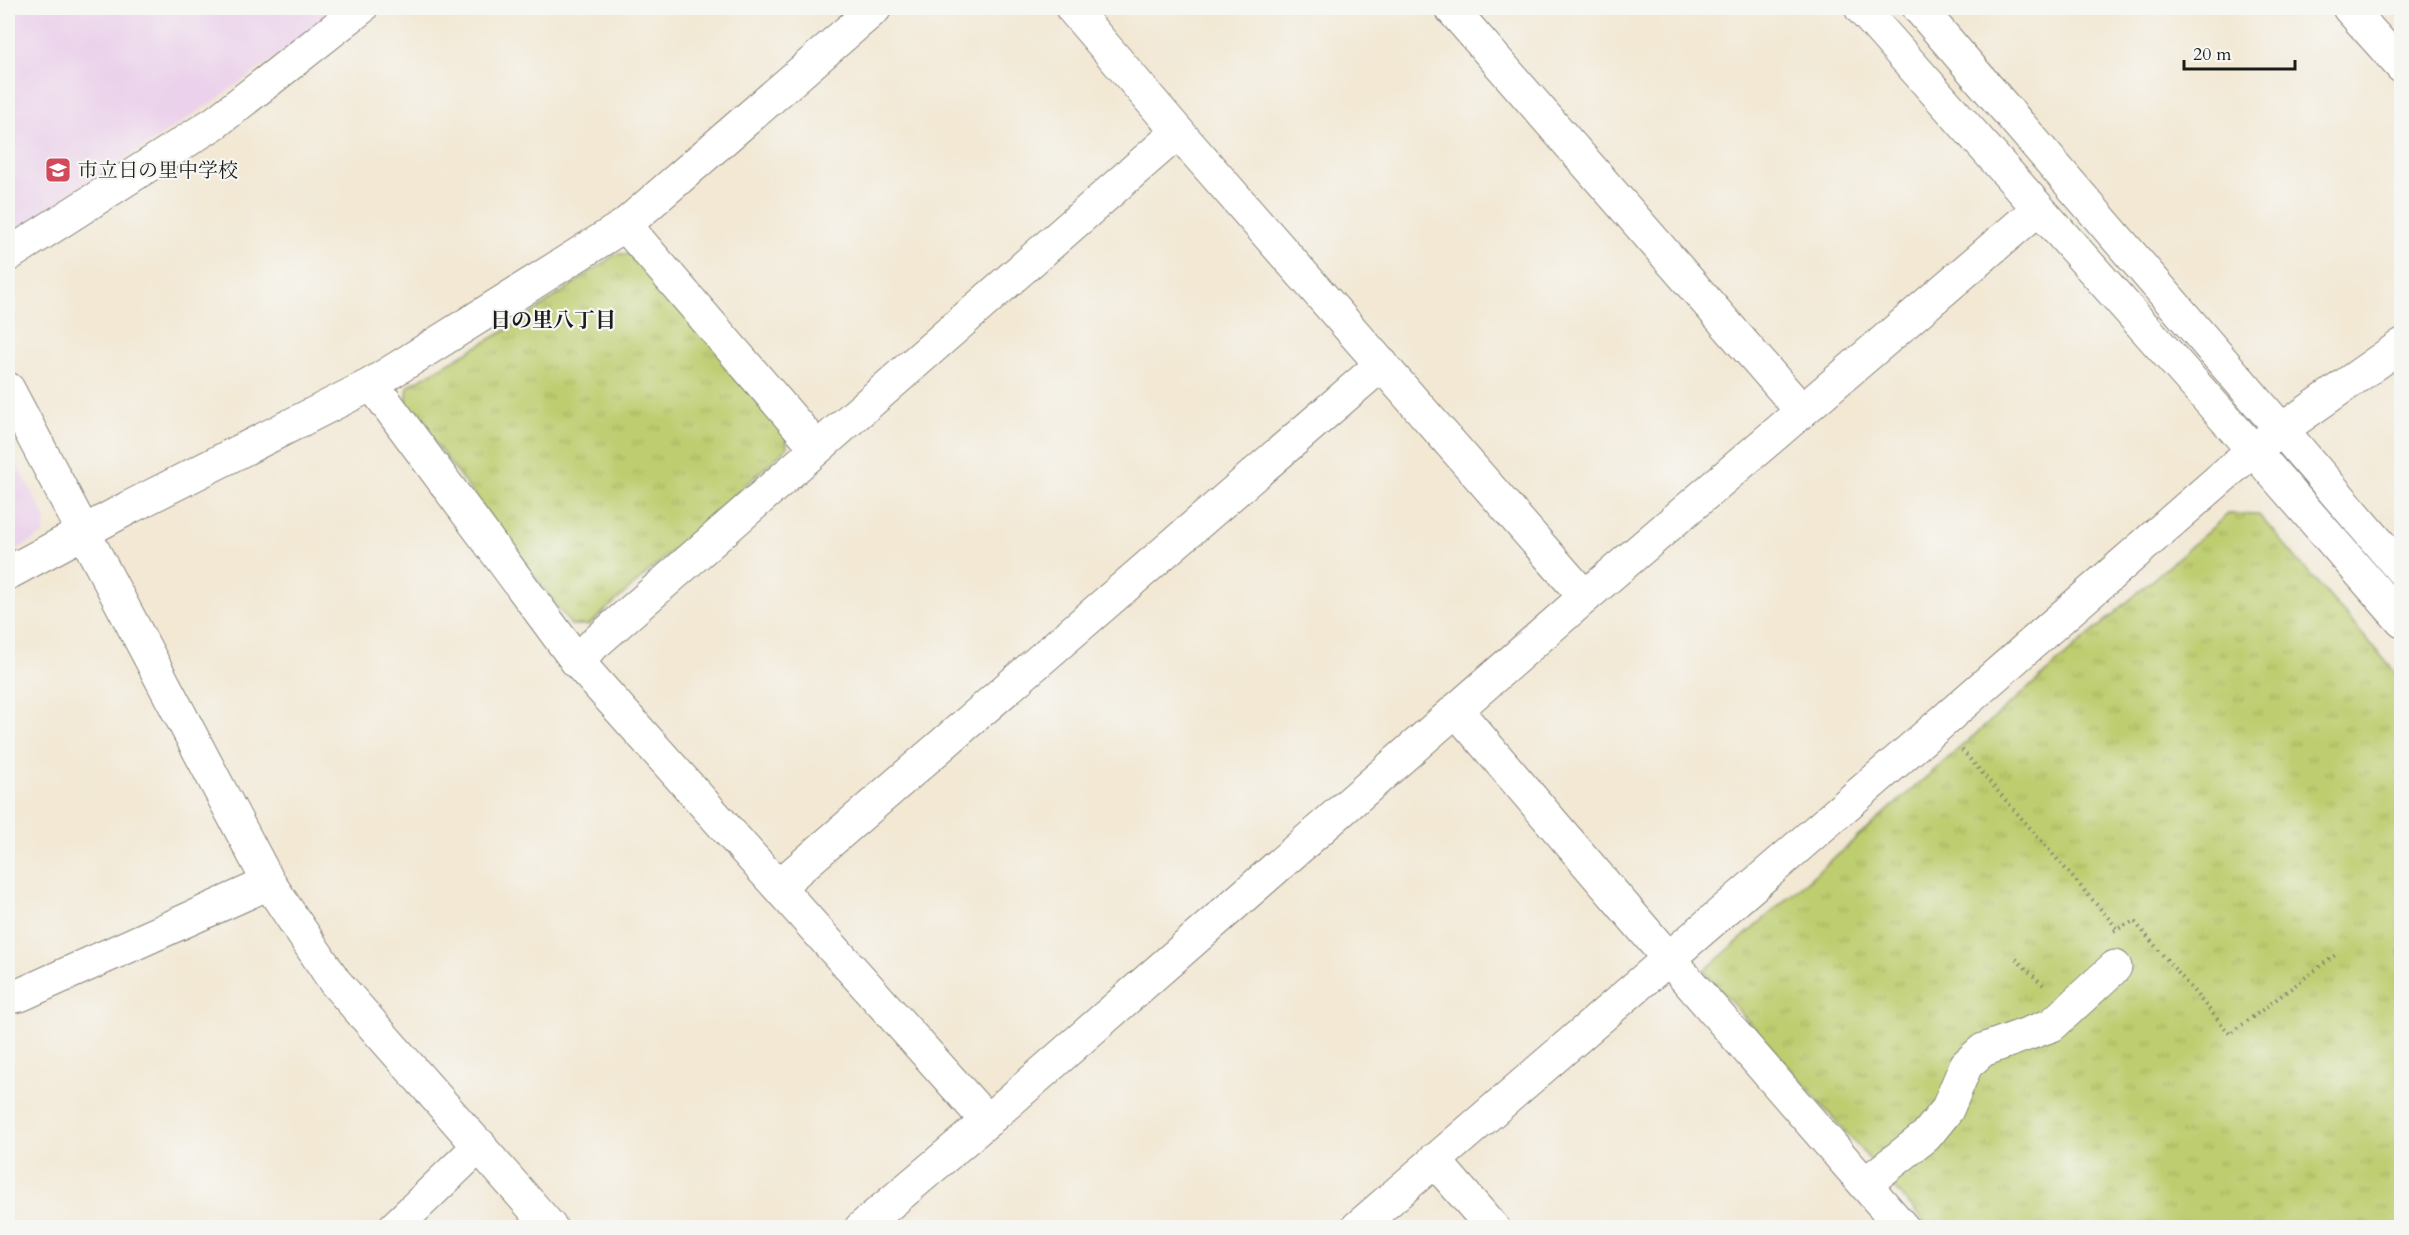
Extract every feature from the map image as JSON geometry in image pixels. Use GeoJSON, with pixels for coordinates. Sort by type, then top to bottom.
{"type":"FeatureCollection","features":[{"type":"Feature","properties":{"kind":"street"},"geometry":{"type":"LineString","coordinates":[[8,255],[216,122],[361,8]]}},
{"type":"Feature","properties":{"kind":"street"},"geometry":{"type":"LineString","coordinates":[[8,573],[130,507],[372,384],[625,225],[875,8]]}},
{"type":"Feature","properties":{"kind":"street"},"geometry":{"type":"LineString","coordinates":[[1072,8],[1585,597]]}},
{"type":"Feature","properties":{"kind":"street"},"geometry":{"type":"LineString","coordinates":[[1451,8],[1801,410]]}},
{"type":"Feature","properties":{"kind":"street"},"geometry":{"type":"LineString","coordinates":[[1861,8],[2402,621]]}},
{"type":"Feature","properties":{"kind":"street"},"geometry":{"type":"LineString","coordinates":[[1919,8],[2402,570]]}},
{"type":"Feature","properties":{"kind":"street"},"geometry":{"type":"LineString","coordinates":[[2349,8],[2402,67]]}},
{"type":"Feature","properties":{"kind":"street"},"geometry":{"type":"LineString","coordinates":[[576,660],[1178,132]]}},
{"type":"Feature","properties":{"kind":"street"},"geometry":{"type":"LineString","coordinates":[[861,1227],[987,1121],[1801,410],[2038,209]]}},
{"type":"Feature","properties":{"kind":"street"},"geometry":{"type":"LineString","coordinates":[[625,225],[817,448]]}},
{"type":"Feature","properties":{"kind":"street"},"geometry":{"type":"LineString","coordinates":[[1357,1227],[1940,724],[2253,450],[2402,345]]}},
{"type":"Feature","properties":{"kind":"street"},"geometry":{"type":"LineString","coordinates":[[779,886],[1382,364]]}},
{"type":"Feature","properties":{"kind":"street"},"geometry":{"type":"LineString","coordinates":[[372,384],[576,660],[987,1121]]}},
{"type":"Feature","properties":{"kind":"street"},"geometry":{"type":"LineString","coordinates":[[8,389],[269,883],[335,982],[551,1227]]}},
{"type":"Feature","properties":{"kind":"street"},"geometry":{"type":"LineString","coordinates":[[1456,710],[1903,1227]]}},
{"type":"Feature","properties":{"kind":"street"},"geometry":{"type":"LineString","coordinates":[[8,997],[20,995],[269,883]]}},
{"type":"Feature","properties":{"kind":"street"},"geometry":{"type":"LineString","coordinates":[[1865,1184],[1926,1136],[1947,1110],[1966,1065],[1983,1050],[2052,1025],[2115,968]]}},
{"type":"Feature","properties":{"kind":"street"},"geometry":{"type":"LineString","coordinates":[[394,1227],[480,1145]]}},
{"type":"Feature","properties":{"kind":"street"},"geometry":{"type":"LineString","coordinates":[[1434,1160],[1493,1227]]}},
{"type":"Feature","properties":{"kind":"path"},"geometry":{"type":"LineString","coordinates":[[1940,724],[2117,928]]}},
{"type":"Feature","properties":{"kind":"path"},"geometry":{"type":"LineString","coordinates":[[2109,936],[2117,928],[2134,921],[2230,1034],[2338,953]]}},
{"type":"Feature","properties":{"kind":"path"},"geometry":{"type":"LineString","coordinates":[[2016,959],[2050,992]]}},
{"type":"Feature","properties":{"kind":"shaded area","name":"市立日の里中学校"},"geometry":{"type":"Polygon","coordinates":[[[8,8],[338,8],[280,54],[210,104],[8,236],[8,8]]]}},
{"type":"Feature","properties":{"kind":"shaded area"},"geometry":{"type":"Polygon","coordinates":[[[8,447],[46,519],[43,535],[8,554],[8,447]]]}},
{"type":"Feature","properties":{"kind":"green space"},"geometry":{"type":"Polygon","coordinates":[[[616,254],[634,254],[787,431],[787,448],[589,625],[571,625],[406,404],[408,386],[515,325],[616,254]]]}},
{"type":"Feature","properties":{"kind":"green space"},"geometry":{"type":"Polygon","coordinates":[[[2228,514],[2259,515],[2401,679],[2401,1227],[1929,1227],[1704,971],[2228,514]]]}},
{"type":"Feature","properties":{"kind":"place","name":"市立日の里中学校"},"geometry":{"type":"Point","coordinates":[58,170]}},
{"type":"Feature","properties":{"kind":"district","name":"日の里八丁目"},"geometry":{"type":"Point","coordinates":[553,320]}}]}
